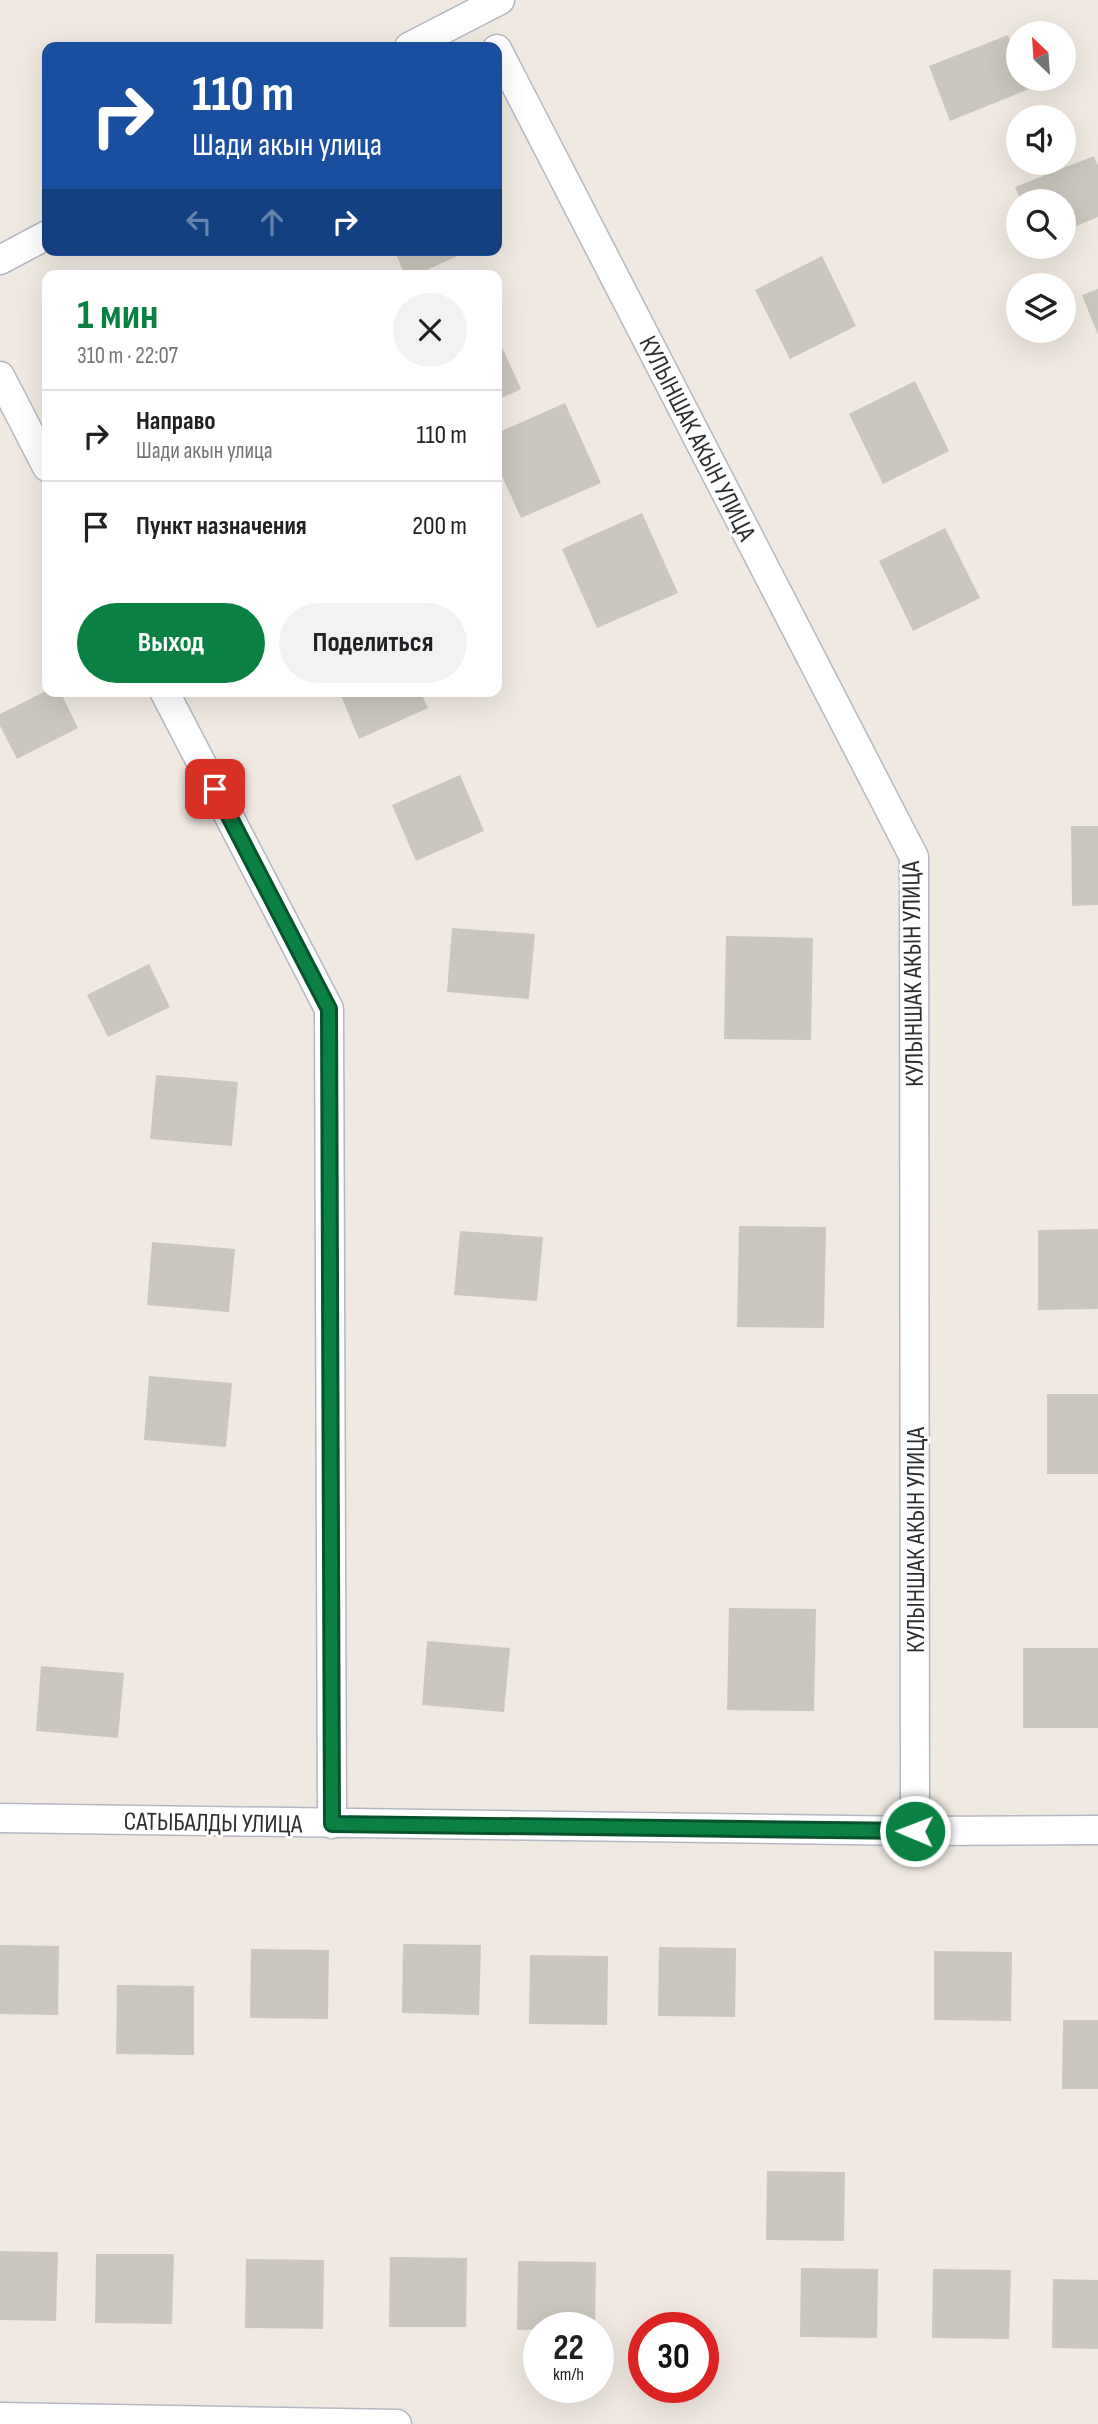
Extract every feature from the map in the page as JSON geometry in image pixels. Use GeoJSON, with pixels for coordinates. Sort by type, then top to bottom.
{"type":"FeatureCollection","features":[{"type":"Feature","properties":{"kind":"street"},"geometry":{"type":"LineString","coordinates":[[418,42],[483,4]]}},
{"type":"Feature","properties":{"kind":"street","name":"КУЛЫНШАК АКЫН УЛИЦА"},"geometry":{"type":"LineString","coordinates":[[483,4],[495,42]]}},
{"type":"Feature","properties":{"kind":"street","name":"КУЛЫНШАК АКЫН УЛИЦА"},"geometry":{"type":"LineString","coordinates":[[502,58],[914,857],[915,1831]]}},
{"type":"Feature","properties":{"kind":"street"},"geometry":{"type":"LineString","coordinates":[[0,260],[42,238]]}},
{"type":"Feature","properties":{"kind":"street"},"geometry":{"type":"LineString","coordinates":[[0,376],[42,457]]}},
{"type":"Feature","properties":{"kind":"street"},"geometry":{"type":"LineString","coordinates":[[167,697],[329,1009],[332,1824]]}},
{"type":"Feature","properties":{"kind":"street","name":"САТЫБАЛДЫ УЛИЦА"},"geometry":{"type":"LineString","coordinates":[[0,1818],[915,1831],[1098,1830]]}},
{"type":"Feature","properties":{"kind":"street"},"geometry":{"type":"LineString","coordinates":[[0,2417],[397,2424]]}},
{"type":"Feature","properties":{"kind":"building"},"geometry":{"type":"Polygon","coordinates":[[[1006,36],[1006,91],[1024,91],[950,121],[929,66],[1006,36]]]}},
{"type":"Feature","properties":{"kind":"building"},"geometry":{"type":"Polygon","coordinates":[[[1094,156],[1098,166],[1098,217],[1076,226],[1076,189],[1015,187],[1046,175],[1076,175],[1076,163],[1094,156]]]}},
{"type":"Feature","properties":{"kind":"building"},"geometry":{"type":"Polygon","coordinates":[[[397,256],[457,256],[427,270],[403,270],[397,256]]]}},
{"type":"Feature","properties":{"kind":"building"},"geometry":{"type":"Polygon","coordinates":[[[822,256],[856,326],[790,359],[755,290],[822,256]]]}},
{"type":"Feature","properties":{"kind":"building"},"geometry":{"type":"Polygon","coordinates":[[[1098,289],[1098,335],[1082,295],[1098,289]]]}},
{"type":"Feature","properties":{"kind":"building"},"geometry":{"type":"Polygon","coordinates":[[[502,347],[521,389],[502,398],[502,347]]]}},
{"type":"Feature","properties":{"kind":"building"},"geometry":{"type":"Polygon","coordinates":[[[915,381],[949,451],[883,484],[849,414],[915,381]]]}},
{"type":"Feature","properties":{"kind":"building"},"geometry":{"type":"Polygon","coordinates":[[[565,403],[601,483],[521,518],[502,476],[502,431],[565,403]]]}},
{"type":"Feature","properties":{"kind":"building"},"geometry":{"type":"Polygon","coordinates":[[[642,513],[678,593],[597,628],[562,549],[642,513]]]}},
{"type":"Feature","properties":{"kind":"building"},"geometry":{"type":"Polygon","coordinates":[[[945,528],[980,598],[913,631],[879,561],[945,528]]]}},
{"type":"Feature","properties":{"kind":"building"},"geometry":{"type":"Polygon","coordinates":[[[42,693],[42,697],[63,697],[78,728],[17,759],[0,726],[0,714],[42,693]]]}},
{"type":"Feature","properties":{"kind":"building"},"geometry":{"type":"Polygon","coordinates":[[[342,697],[423,697],[428,708],[359,739],[342,697]]]}},
{"type":"Feature","properties":{"kind":"building"},"geometry":{"type":"Polygon","coordinates":[[[460,775],[484,831],[416,861],[392,805],[460,775]]]}},
{"type":"Feature","properties":{"kind":"building"},"geometry":{"type":"Polygon","coordinates":[[[1071,826],[1098,826],[1098,905],[1072,906],[1071,826]]]}},
{"type":"Feature","properties":{"kind":"building"},"geometry":{"type":"Polygon","coordinates":[[[452,928],[535,934],[529,999],[447,992],[452,928]]]}},
{"type":"Feature","properties":{"kind":"building"},"geometry":{"type":"Polygon","coordinates":[[[726,936],[813,938],[811,1040],[724,1039],[726,936]]]}},
{"type":"Feature","properties":{"kind":"building"},"geometry":{"type":"Polygon","coordinates":[[[149,964],[170,1007],[108,1037],[87,995],[149,964]]]}},
{"type":"Feature","properties":{"kind":"building"},"geometry":{"type":"Polygon","coordinates":[[[156,1075],[238,1082],[232,1146],[150,1139],[156,1075]]]}},
{"type":"Feature","properties":{"kind":"building"},"geometry":{"type":"Polygon","coordinates":[[[739,1226],[826,1227],[824,1328],[737,1327],[739,1226]]]}},
{"type":"Feature","properties":{"kind":"building"},"geometry":{"type":"Polygon","coordinates":[[[1098,1229],[1098,1309],[1038,1310],[1038,1230],[1098,1229]]]}},
{"type":"Feature","properties":{"kind":"building"},"geometry":{"type":"Polygon","coordinates":[[[460,1231],[543,1237],[537,1301],[454,1295],[460,1231]]]}},
{"type":"Feature","properties":{"kind":"building"},"geometry":{"type":"Polygon","coordinates":[[[152,1242],[235,1249],[229,1312],[147,1305],[152,1242]]]}},
{"type":"Feature","properties":{"kind":"building"},"geometry":{"type":"Polygon","coordinates":[[[149,1376],[232,1383],[226,1447],[144,1440],[149,1376]]]}},
{"type":"Feature","properties":{"kind":"building"},"geometry":{"type":"Polygon","coordinates":[[[1047,1394],[1098,1394],[1098,1474],[1047,1474],[1047,1394]]]}},
{"type":"Feature","properties":{"kind":"building"},"geometry":{"type":"Polygon","coordinates":[[[729,1608],[816,1609],[814,1711],[727,1710],[729,1608]]]}},
{"type":"Feature","properties":{"kind":"building"},"geometry":{"type":"Polygon","coordinates":[[[427,1641],[510,1648],[504,1712],[422,1705],[427,1641]]]}},
{"type":"Feature","properties":{"kind":"building"},"geometry":{"type":"Polygon","coordinates":[[[1023,1648],[1098,1648],[1098,1728],[1023,1728],[1023,1648]]]}},
{"type":"Feature","properties":{"kind":"building"},"geometry":{"type":"Polygon","coordinates":[[[41,1666],[124,1673],[118,1738],[36,1731],[41,1666]]]}},
{"type":"Feature","properties":{"kind":"building"},"geometry":{"type":"Polygon","coordinates":[[[403,1944],[481,1945],[479,2015],[402,2013],[403,1944]]]}},
{"type":"Feature","properties":{"kind":"building"},"geometry":{"type":"Polygon","coordinates":[[[0,1945],[59,1946],[58,2015],[0,2014],[0,1945]]]}},
{"type":"Feature","properties":{"kind":"building"},"geometry":{"type":"Polygon","coordinates":[[[659,1947],[736,1948],[735,2017],[658,2016],[659,1947]]]}},
{"type":"Feature","properties":{"kind":"building"},"geometry":{"type":"Polygon","coordinates":[[[251,1949],[329,1950],[328,2019],[250,2018],[251,1949]]]}},
{"type":"Feature","properties":{"kind":"building"},"geometry":{"type":"Polygon","coordinates":[[[934,1951],[1012,1952],[1011,2021],[934,2020],[934,1951]]]}},
{"type":"Feature","properties":{"kind":"building"},"geometry":{"type":"Polygon","coordinates":[[[530,1955],[608,1956],[607,2025],[529,2024],[530,1955]]]}},
{"type":"Feature","properties":{"kind":"building"},"geometry":{"type":"Polygon","coordinates":[[[117,1985],[194,1986],[194,2055],[116,2054],[117,1985]]]}},
{"type":"Feature","properties":{"kind":"building"},"geometry":{"type":"Polygon","coordinates":[[[1063,2020],[1098,2020],[1098,2089],[1062,2089],[1063,2020]]]}},
{"type":"Feature","properties":{"kind":"building"},"geometry":{"type":"Polygon","coordinates":[[[767,2171],[845,2172],[844,2241],[766,2240],[767,2171]]]}},
{"type":"Feature","properties":{"kind":"building"},"geometry":{"type":"Polygon","coordinates":[[[0,2251],[58,2252],[56,2321],[0,2320],[0,2251]]]}},
{"type":"Feature","properties":{"kind":"building"},"geometry":{"type":"Polygon","coordinates":[[[96,2254],[174,2254],[172,2324],[95,2323],[96,2254]]]}},
{"type":"Feature","properties":{"kind":"building"},"geometry":{"type":"Polygon","coordinates":[[[390,2257],[467,2258],[466,2327],[389,2327],[390,2257]]]}},
{"type":"Feature","properties":{"kind":"building"},"geometry":{"type":"Polygon","coordinates":[[[246,2259],[324,2260],[323,2329],[245,2328],[246,2259]]]}},
{"type":"Feature","properties":{"kind":"building"},"geometry":{"type":"Polygon","coordinates":[[[518,2261],[596,2262],[595,2312],[523,2312],[523,2330],[517,2330],[518,2261]]]}},
{"type":"Feature","properties":{"kind":"building"},"geometry":{"type":"Polygon","coordinates":[[[801,2268],[878,2269],[877,2338],[800,2337],[801,2268]]]}},
{"type":"Feature","properties":{"kind":"building"},"geometry":{"type":"Polygon","coordinates":[[[933,2269],[1011,2270],[1009,2339],[932,2338],[933,2269]]]}},
{"type":"Feature","properties":{"kind":"building"},"geometry":{"type":"Polygon","coordinates":[[[1053,2279],[1098,2280],[1098,2349],[1052,2348],[1053,2279]]]}},
{"type":"Feature","properties":{"kind":"route"},"geometry":{"type":"LineString","coordinates":[[215,789],[329,1009],[332,1824],[915,1831]]}}]}
